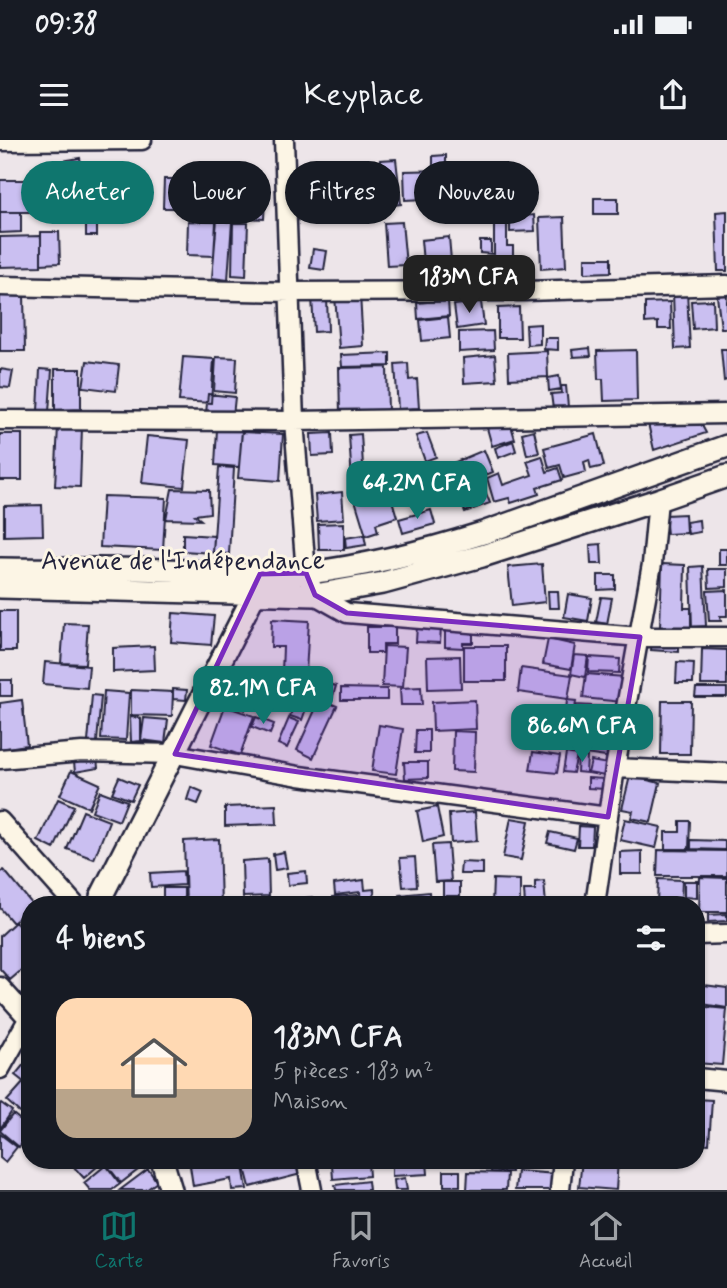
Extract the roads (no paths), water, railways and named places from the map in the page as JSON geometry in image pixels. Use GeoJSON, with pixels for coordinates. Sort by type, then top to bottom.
{"type":"FeatureCollection","features":[{"type":"Feature","properties":{"kind":"street"},"geometry":{"type":"LineString","coordinates":[[0,141],[142,140]]}},
{"type":"Feature","properties":{"kind":"street"},"geometry":{"type":"LineString","coordinates":[[284,140],[294,421],[306,573],[315,595],[347,613],[640,638],[727,637]]}},
{"type":"Feature","properties":{"kind":"street"},"geometry":{"type":"LineString","coordinates":[[0,286],[290,292],[727,285]]}},
{"type":"Feature","properties":{"kind":"street"},"geometry":{"type":"LineString","coordinates":[[0,420],[294,421],[727,414]]}},
{"type":"Feature","properties":{"kind":"street","name":"Avenue de l'Indépendance"},"geometry":{"type":"LineString","coordinates":[[0,569],[165,570],[239,576],[306,573],[383,560],[445,545],[727,446]]}},
{"type":"Feature","properties":{"kind":"street","name":"Avenue de l'Indépendance"},"geometry":{"type":"LineString","coordinates":[[0,587],[315,595],[383,583],[449,566],[727,476]]}},
{"type":"Feature","properties":{"kind":"street"},"geometry":{"type":"LineString","coordinates":[[596,896],[615,768],[652,564],[659,500]]}},
{"type":"Feature","properties":{"kind":"street"},"geometry":{"type":"LineString","coordinates":[[103,896],[254,595],[260,574]]}},
{"type":"Feature","properties":{"kind":"street"},"geometry":{"type":"LineString","coordinates":[[0,759],[82,752],[175,754],[299,776],[608,817]]}},
{"type":"Feature","properties":{"kind":"street"},"geometry":{"type":"LineString","coordinates":[[615,768],[727,773]]}},
{"type":"Feature","properties":{"kind":"street"},"geometry":{"type":"LineString","coordinates":[[0,821],[67,896]]}},
{"type":"Feature","properties":{"kind":"street"},"geometry":{"type":"LineString","coordinates":[[705,935],[727,934]]}},
{"type":"Feature","properties":{"kind":"street"},"geometry":{"type":"LineString","coordinates":[[0,987],[21,1009]]}},
{"type":"Feature","properties":{"kind":"street"},"geometry":{"type":"LineString","coordinates":[[0,1069],[21,1031]]}},
{"type":"Feature","properties":{"kind":"street"},"geometry":{"type":"LineString","coordinates":[[705,1079],[727,1081]]}},
{"type":"Feature","properties":{"kind":"street"},"geometry":{"type":"LineString","coordinates":[[165,1169],[171,1190]]}},
{"type":"Feature","properties":{"kind":"street"},"geometry":{"type":"LineString","coordinates":[[308,1169],[312,1190]]}},
{"type":"Feature","properties":{"kind":"street"},"geometry":{"type":"LineString","coordinates":[[560,1190],[562,1169]]}}]}
